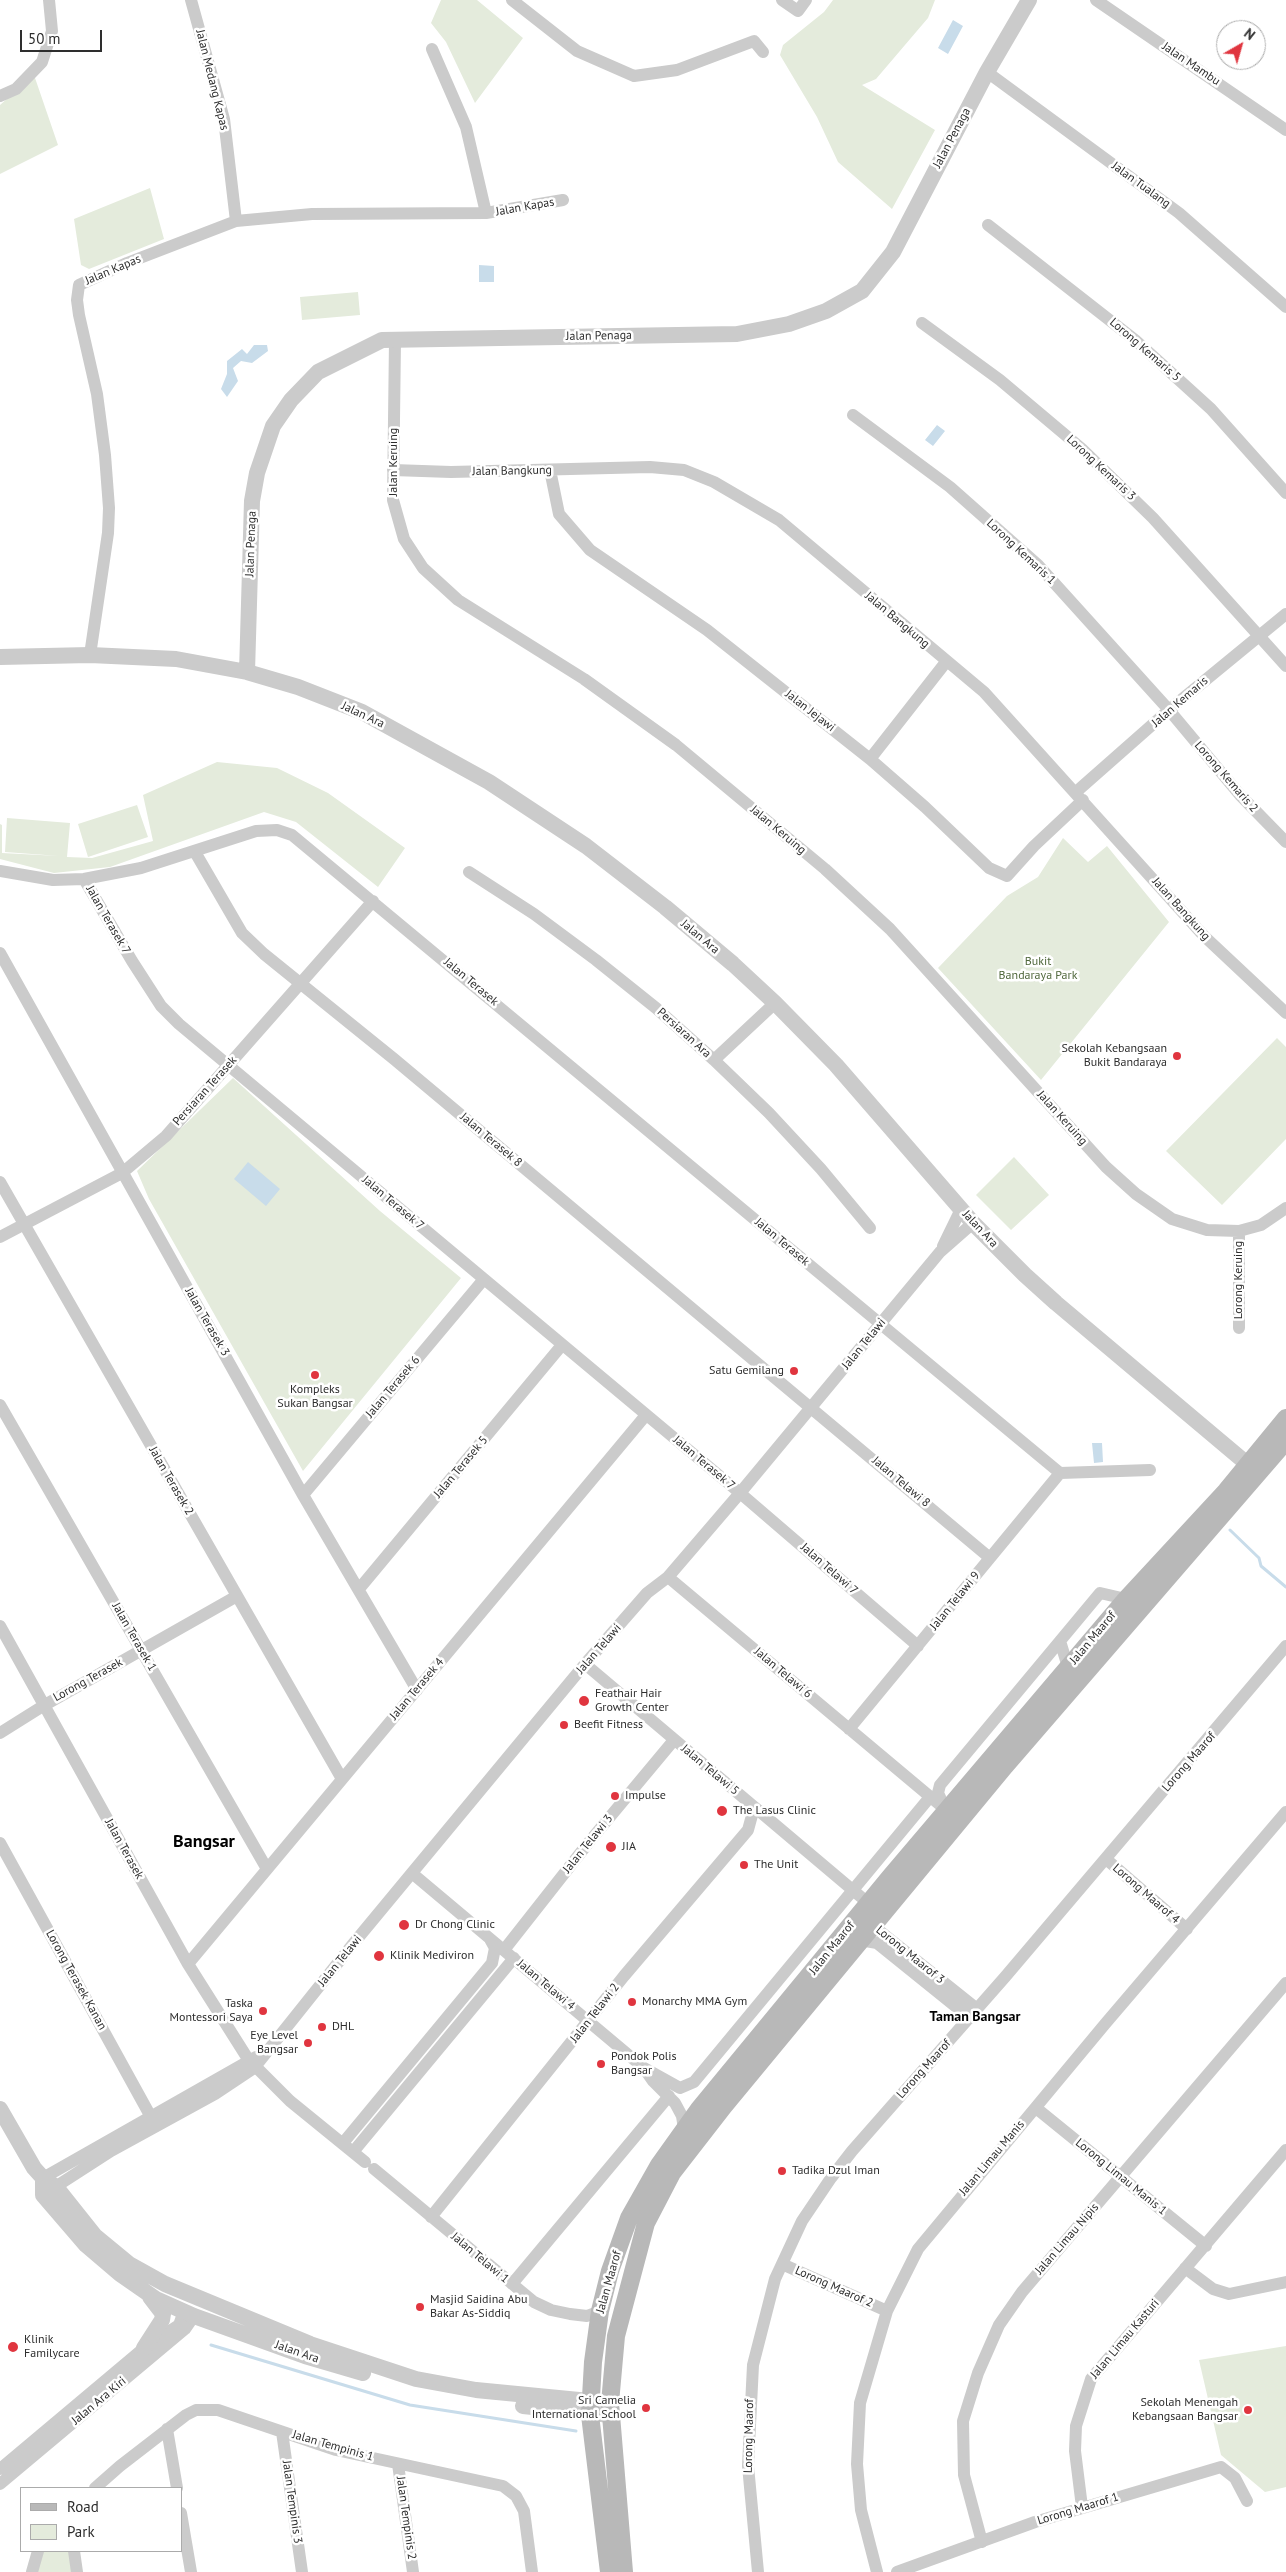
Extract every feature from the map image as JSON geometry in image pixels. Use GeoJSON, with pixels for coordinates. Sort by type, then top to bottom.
{"type":"FeatureCollection","features":[{"type":"Feature","properties":{"kind":"main road","name":"Jalan Maarof"},"geometry":{"type":"LineString","coordinates":[[953,1816],[1054,1709],[1254,1470],[1286,1418]]}},
{"type":"Feature","properties":{"kind":"main road","name":"Jalan Maarof"},"geometry":{"type":"LineString","coordinates":[[609,2572],[590,2409],[592,2362],[600,2311],[610,2271],[629,2218],[659,2164],[714,2091],[870,1914],[953,1816],[1068,1667],[1126,1599],[1254,1470],[1286,1441]]}},
{"type":"Feature","properties":{"kind":"main road","name":"Jalan Maarof"},"geometry":{"type":"LineString","coordinates":[[624,2572],[610,2409],[616,2336],[634,2262],[646,2223],[672,2173],[718,2113],[860,1940],[870,1914]]}},
{"type":"Feature","properties":{"kind":"street"},"geometry":{"type":"LineString","coordinates":[[0,96],[16,89],[42,62],[52,31],[49,0]]}},
{"type":"Feature","properties":{"kind":"street","name":"Jalan Medang Kapas"},"geometry":{"type":"LineString","coordinates":[[191,0],[224,119],[236,221]]}},
{"type":"Feature","properties":{"kind":"street"},"geometry":{"type":"LineString","coordinates":[[512,0],[577,51],[634,76],[677,70],[754,41],[763,52]]}},
{"type":"Feature","properties":{"kind":"street"},"geometry":{"type":"LineString","coordinates":[[782,0],[798,11],[806,0]]}},
{"type":"Feature","properties":{"kind":"street","name":"Jalan Penaga"},"geometry":{"type":"LineString","coordinates":[[247,672],[252,501],[258,473],[273,426],[291,400],[318,372],[382,340],[737,334],[789,324],[826,311],[862,291],[893,252],[987,72],[1030,0]]}},
{"type":"Feature","properties":{"kind":"street","name":"Jalan Mambu"},"geometry":{"type":"LineString","coordinates":[[1096,0],[1286,130]]}},
{"type":"Feature","properties":{"kind":"street","name":"Jalan Kapas"},"geometry":{"type":"LineString","coordinates":[[432,49],[466,128],[486,213]]}},
{"type":"Feature","properties":{"kind":"street","name":"Jalan Tualang"},"geometry":{"type":"LineString","coordinates":[[987,72],[1179,213],[1286,307]]}},
{"type":"Feature","properties":{"kind":"street","name":"Jalan Kapas"},"geometry":{"type":"LineString","coordinates":[[90,655],[107,539],[109,508],[105,454],[96,394],[79,315],[77,300],[79,284],[127,263],[236,221],[312,214],[486,213],[563,200]]}},
{"type":"Feature","properties":{"kind":"street","name":"Lorong Kemaris 5"},"geometry":{"type":"LineString","coordinates":[[988,224],[1135,340],[1211,409],[1286,493]]}},
{"type":"Feature","properties":{"kind":"street","name":"Lorong Kemaris 3"},"geometry":{"type":"LineString","coordinates":[[922,323],[1000,380],[1082,449],[1153,518],[1286,666]]}},
{"type":"Feature","properties":{"kind":"street","name":"Jalan Keruing"},"geometry":{"type":"LineString","coordinates":[[395,340],[393,500],[404,539],[423,568],[458,600],[584,679],[676,745],[825,869],[890,929],[1106,1167],[1136,1194],[1172,1219],[1206,1230],[1239,1231],[1261,1225],[1286,1208]]}},
{"type":"Feature","properties":{"kind":"street","name":"Lorong Kemaris 1"},"geometry":{"type":"LineString","coordinates":[[852,415],[950,487],[1038,565],[1169,710]]}},
{"type":"Feature","properties":{"kind":"street","name":"Jalan Bangkung"},"geometry":{"type":"LineString","coordinates":[[393,470],[451,472],[650,467],[684,470],[714,482],[779,520],[984,692],[1204,936],[1286,1013]]}},
{"type":"Feature","properties":{"kind":"street","name":"Jalan Jejawi"},"geometry":{"type":"LineString","coordinates":[[550,470],[559,514],[590,550],[707,630],[870,759],[925,807],[989,868],[1007,876],[1079,796]]}},
{"type":"Feature","properties":{"kind":"street","name":"Jalan Kemaris"},"geometry":{"type":"LineString","coordinates":[[1079,796],[1169,710],[1286,614]]}},
{"type":"Feature","properties":{"kind":"street","name":"Jalan Ara"},"geometry":{"type":"LineString","coordinates":[[0,657],[90,655],[176,659],[247,672],[298,687],[362,712],[489,782],[602,858],[665,907],[775,1003],[836,1065],[973,1223],[1056,1303],[1254,1470]]}},
{"type":"Feature","properties":{"kind":"street"},"geometry":{"type":"LineString","coordinates":[[870,759],[946,662]]}},
{"type":"Feature","properties":{"kind":"street","name":"Lorong Kemaris 2"},"geometry":{"type":"LineString","coordinates":[[1169,710],[1240,795],[1286,842]]}},
{"type":"Feature","properties":{"kind":"street","name":"Jalan Terasek"},"geometry":{"type":"LineString","coordinates":[[0,871],[53,880],[84,879],[140,868],[256,831],[277,830],[292,835],[880,1324]]}},
{"type":"Feature","properties":{"kind":"street","name":"Jalan Terasek 8"},"geometry":{"type":"LineString","coordinates":[[195,852],[242,933],[264,954],[812,1407]]}},
{"type":"Feature","properties":{"kind":"street","name":"Persiaran Ara"},"geometry":{"type":"LineString","coordinates":[[469,872],[534,914],[596,960],[714,1060],[821,1169],[870,1228]]}},
{"type":"Feature","properties":{"kind":"street","name":"Jalan Terasek 7"},"geometry":{"type":"LineString","coordinates":[[84,879],[132,961],[162,1006],[228,1066],[740,1493]]}},
{"type":"Feature","properties":{"kind":"street","name":"Persiaran Terasek"},"geometry":{"type":"LineString","coordinates":[[0,1237],[122,1173],[166,1136],[373,901]]}},
{"type":"Feature","properties":{"kind":"street","name":"Jalan Terasek 3"},"geometry":{"type":"LineString","coordinates":[[0,952],[303,1495],[417,1690]]}},
{"type":"Feature","properties":{"kind":"street"},"geometry":{"type":"LineString","coordinates":[[714,1060],[775,1003]]}},
{"type":"Feature","properties":{"kind":"street","name":"Jalan Terasek 2"},"geometry":{"type":"LineString","coordinates":[[0,1182],[342,1779]]}},
{"type":"Feature","properties":{"kind":"street","name":"Jalan Telawi"},"geometry":{"type":"LineString","coordinates":[[940,1252],[961,1209]]}},
{"type":"Feature","properties":{"kind":"street","name":"Jalan Telawi"},"geometry":{"type":"LineString","coordinates":[[47,2187],[152,2117],[266,2054],[585,1664],[647,1593],[668,1577],[940,1252],[973,1223]]}},
{"type":"Feature","properties":{"kind":"street","name":"Lorong Keruing"},"geometry":{"type":"LineString","coordinates":[[1239,1231],[1239,1328]]}},
{"type":"Feature","properties":{"kind":"street","name":"Jalan Terasek 6"},"geometry":{"type":"LineString","coordinates":[[303,1495],[484,1279]]}},
{"type":"Feature","properties":{"kind":"street"},"geometry":{"type":"LineString","coordinates":[[880,1324],[1060,1473],[1150,1470]]}},
{"type":"Feature","properties":{"kind":"street","name":"Jalan Terasek 5"},"geometry":{"type":"LineString","coordinates":[[359,1588],[562,1345]]}},
{"type":"Feature","properties":{"kind":"street","name":"Jalan Terasek 1"},"geometry":{"type":"LineString","coordinates":[[0,1405],[267,1870]]}},
{"type":"Feature","properties":{"kind":"street","name":"Jalan Telawi 8"},"geometry":{"type":"LineString","coordinates":[[812,1407],[990,1558]]}},
{"type":"Feature","properties":{"kind":"street","name":"Jalan Terasek 4"},"geometry":{"type":"LineString","coordinates":[[188,1964],[646,1415]]}},
{"type":"Feature","properties":{"kind":"street","name":"Jalan Telawi 9"},"geometry":{"type":"LineString","coordinates":[[849,1728],[1060,1473]]}},
{"type":"Feature","properties":{"kind":"street","name":"Jalan Telawi 7"},"geometry":{"type":"LineString","coordinates":[[740,1493],[918,1646]]}},
{"type":"Feature","properties":{"kind":"street","name":"Jalan Telawi 6"},"geometry":{"type":"LineString","coordinates":[[668,1577],[953,1816]]}},
{"type":"Feature","properties":{"kind":"street"},"geometry":{"type":"LineString","coordinates":[[953,1816],[938,1793],[940,1785],[1100,1593],[1126,1599]]}},
{"type":"Feature","properties":{"kind":"street","name":"Lorong Terasek"},"geometry":{"type":"LineString","coordinates":[[43,1706],[237,1596]]}},
{"type":"Feature","properties":{"kind":"street","name":"Jalan Terasek"},"geometry":{"type":"LineString","coordinates":[[0,1626],[188,1964],[251,2064]]}},
{"type":"Feature","properties":{"kind":"street"},"geometry":{"type":"LineString","coordinates":[[1060,1641],[1068,1667]]}},
{"type":"Feature","properties":{"kind":"street","name":"Lorong Maarof"},"geometry":{"type":"LineString","coordinates":[[758,2572],[748,2466],[750,2396],[756,2350],[775,2279],[802,2221],[831,2178],[900,2095],[974,2014],[1286,1646]]}},
{"type":"Feature","properties":{"kind":"street","name":"Jalan Telawi 5"},"geometry":{"type":"LineString","coordinates":[[585,1664],[851,1890],[870,1914]]}},
{"type":"Feature","properties":{"kind":"street"},"geometry":{"type":"LineString","coordinates":[[0,1733],[43,1706]]}},
{"type":"Feature","properties":{"kind":"street","name":"Jalan Telawi 3"},"geometry":{"type":"LineString","coordinates":[[504,1950],[589,1842],[674,1740]]}},
{"type":"Feature","properties":{"kind":"street","name":"Jalan Telawi 6"},"geometry":{"type":"LineString","coordinates":[[898,1770],[912,1775],[932,1788],[940,1785]]}},
{"type":"Feature","properties":{"kind":"street","name":"Jalan Maarof"},"geometry":{"type":"LineString","coordinates":[[694,2082],[851,1890],[930,1797]]}},
{"type":"Feature","properties":{"kind":"street","name":"Jalan Telawi 2"},"geometry":{"type":"LineString","coordinates":[[431,2217],[624,1976],[748,1830],[754,1808]]}},
{"type":"Feature","properties":{"kind":"street","name":"Jalan Limau Manis"},"geometry":{"type":"LineString","coordinates":[[877,2572],[861,2510],[857,2464],[860,2403],[886,2311],[918,2249],[1286,1812]]}},
{"type":"Feature","properties":{"kind":"street","name":"Lorong Terasek Kanan"},"geometry":{"type":"LineString","coordinates":[[0,1843],[152,2117]]}},
{"type":"Feature","properties":{"kind":"street","name":"Lorong Maarof 4"},"geometry":{"type":"LineString","coordinates":[[1106,1859],[1187,1929]]}},
{"type":"Feature","properties":{"kind":"street","name":"Jalan Telawi 4"},"geometry":{"type":"LineString","coordinates":[[412,1874],[644,2068],[653,2081],[669,2096],[679,2109],[684,2129]]}},
{"type":"Feature","properties":{"kind":"street","name":"Lorong Maarof 3"},"geometry":{"type":"LineString","coordinates":[[870,1914],[957,2000]]}},
{"type":"Feature","properties":{"kind":"street"},"geometry":{"type":"LineString","coordinates":[[343,2143],[492,1963],[495,1948],[488,1936]]}},
{"type":"Feature","properties":{"kind":"street","name":"Lorong Maarof 3"},"geometry":{"type":"LineString","coordinates":[[860,1940],[878,1943],[957,2000]]}},
{"type":"Feature","properties":{"kind":"street"},"geometry":{"type":"LineString","coordinates":[[353,2152],[514,1958]]}},
{"type":"Feature","properties":{"kind":"street","name":"Jalan Limau Nipis"},"geometry":{"type":"LineString","coordinates":[[982,2542],[964,2475],[962,2421],[978,2373],[999,2325],[1022,2292],[1286,1983]]}},
{"type":"Feature","properties":{"kind":"street"},"geometry":{"type":"LineString","coordinates":[[957,2000],[974,2014]]}},
{"type":"Feature","properties":{"kind":"street","name":"Jalan Telawi"},"geometry":{"type":"LineString","coordinates":[[47,2187],[215,2094],[251,2064]]}},
{"type":"Feature","properties":{"kind":"street","name":"Jalan Telawi 1"},"geometry":{"type":"LineString","coordinates":[[251,2064],[290,2101],[534,2302],[551,2310],[588,2316],[600,2311]]}},
{"type":"Feature","properties":{"kind":"street"},"geometry":{"type":"LineString","coordinates":[[644,2068],[680,2088],[694,2082],[699,2091],[704,2093],[714,2091]]}},
{"type":"Feature","properties":{"kind":"street"},"geometry":{"type":"LineString","coordinates":[[512,2284],[669,2096]]}},
{"type":"Feature","properties":{"kind":"street","name":"Lorong Limau Manis 1"},"geometry":{"type":"LineString","coordinates":[[1036,2108],[1206,2246]]}},
{"type":"Feature","properties":{"kind":"street","name":"Jalan Ara"},"geometry":{"type":"LineString","coordinates":[[0,2109],[34,2168],[86,2245],[143,2290],[189,2314],[305,2356],[414,2389],[476,2400],[610,2409]]}},
{"type":"Feature","properties":{"kind":"street","name":"Jalan Limau Kasturi"},"geometry":{"type":"LineString","coordinates":[[1082,2507],[1075,2451],[1076,2426],[1091,2379],[1286,2150]]}},
{"type":"Feature","properties":{"kind":"street","name":"Jalan Ara"},"geometry":{"type":"LineString","coordinates":[[47,2187],[95,2236],[128,2264],[164,2284],[236,2315],[310,2344],[416,2379],[590,2409]]}},
{"type":"Feature","properties":{"kind":"street","name":"Lorong Maarof 2"},"geometry":{"type":"LineString","coordinates":[[782,2264],[886,2311]]}},
{"type":"Feature","properties":{"kind":"street"},"geometry":{"type":"LineString","coordinates":[[1185,2268],[1212,2289],[1229,2294],[1286,2282]]}},
{"type":"Feature","properties":{"kind":"street"},"geometry":{"type":"LineString","coordinates":[[143,2290],[163,2314],[159,2327],[144,2348]]}},
{"type":"Feature","properties":{"kind":"street"},"geometry":{"type":"LineString","coordinates":[[189,2314],[208,2310],[236,2315]]}},
{"type":"Feature","properties":{"kind":"street","name":"Jalan Ara Kiri"},"geometry":{"type":"LineString","coordinates":[[0,2469],[144,2348],[179,2325],[189,2314]]}},
{"type":"Feature","properties":{"kind":"street","name":"Jalan Ara Kiri"},"geometry":{"type":"LineString","coordinates":[[0,2484],[185,2329],[189,2314]]}},
{"type":"Feature","properties":{"kind":"street","name":"Jalan Tempinis 1"},"geometry":{"type":"LineString","coordinates":[[96,2487],[186,2415],[208,2409],[218,2410],[336,2450],[483,2480],[503,2486],[516,2496],[524,2511],[532,2572]]}},
{"type":"Feature","properties":{"kind":"street"},"geometry":{"type":"LineString","coordinates":[[167,2429],[177,2487]]}},
{"type":"Feature","properties":{"kind":"street","name":"Jalan Tempinis 3"},"geometry":{"type":"LineString","coordinates":[[282,2432],[302,2572]]}},
{"type":"Feature","properties":{"kind":"street","name":"Jalan Tempinis 2"},"geometry":{"type":"LineString","coordinates":[[398,2464],[414,2572]]}},
{"type":"Feature","properties":{"kind":"street","name":"Lorong Maarof 1"},"geometry":{"type":"LineString","coordinates":[[897,2572],[1082,2507],[1221,2467],[1235,2478],[1247,2501]]}},
{"type":"Feature","properties":{"kind":"street"},"geometry":{"type":"LineString","coordinates":[[182,2519],[191,2572]]}},
{"type":"Feature","properties":{"kind":"street"},"geometry":{"type":"LineString","coordinates":[[32,2572],[38,2552]]}},
{"type":"Feature","properties":{"kind":"street"},"geometry":{"type":"LineString","coordinates":[[74,2552],[77,2572]]}},
{"type":"Feature","properties":{"kind":"green space"},"geometry":{"type":"Polygon","coordinates":[[[441,0],[477,0],[523,38],[475,103],[446,42],[431,23],[441,0]]]}},
{"type":"Feature","properties":{"kind":"green space"},"geometry":{"type":"Polygon","coordinates":[[[833,0],[935,0],[928,18],[876,79],[862,85],[935,130],[892,209],[838,162],[817,117],[780,55],[783,45],[824,12],[833,0]]]}},
{"type":"Feature","properties":{"kind":"green space"},"geometry":{"type":"Polygon","coordinates":[[[34,75],[58,145],[0,174],[0,105],[34,75]]]}},
{"type":"Feature","properties":{"kind":"green space"},"geometry":{"type":"Polygon","coordinates":[[[150,188],[164,239],[89,269],[81,265],[74,219],[150,188]]]}},
{"type":"Feature","properties":{"kind":"green space"},"geometry":{"type":"Polygon","coordinates":[[[358,292],[360,315],[302,320],[300,297],[358,292]]]}},
{"type":"Feature","properties":{"kind":"green space"},"geometry":{"type":"Polygon","coordinates":[[[217,762],[277,768],[328,793],[405,848],[378,887],[296,822],[264,812],[110,867],[54,873],[0,859],[0,824],[2,825],[2,853],[59,856],[5,852],[7,818],[70,823],[67,857],[92,858],[153,841],[143,795],[217,762]]]}},
{"type":"Feature","properties":{"kind":"green space"},"geometry":{"type":"Polygon","coordinates":[[[137,805],[148,837],[88,857],[78,824],[137,805]]]}},
{"type":"Feature","properties":{"kind":"green space","name":"Bukit Bandaraya Park"},"geometry":{"type":"Polygon","coordinates":[[[1063,838],[1088,862],[1107,846],[1169,922],[1041,1080],[938,968],[1007,896],[1038,877],[1063,838]]]}},
{"type":"Feature","properties":{"kind":"green space"},"geometry":{"type":"Polygon","coordinates":[[[1277,1038],[1286,1047],[1286,1139],[1222,1205],[1166,1151],[1277,1038]]]}},
{"type":"Feature","properties":{"kind":"green space","name":"Kompleks Sukan Bangsar"},"geometry":{"type":"Polygon","coordinates":[[[233,1078],[380,1211],[461,1278],[303,1471],[149,1199],[137,1171],[233,1078]]]}},
{"type":"Feature","properties":{"kind":"green space"},"geometry":{"type":"Polygon","coordinates":[[[1014,1157],[1049,1195],[1011,1230],[976,1195],[1014,1157]]]}},
{"type":"Feature","properties":{"kind":"green space","name":"Sekolah Menengah Kebangsaan Bangsar"},"geometry":{"type":"Polygon","coordinates":[[[1286,2346],[1286,2487],[1265,2492],[1221,2455],[1199,2360],[1286,2346]]]}},
{"type":"Feature","properties":{"kind":"green space"},"geometry":{"type":"Polygon","coordinates":[[[42,2552],[72,2552],[75,2572],[35,2572],[42,2552]]]}},
{"type":"Feature","properties":{"kind":"water"},"geometry":{"type":"Polygon","coordinates":[[[953,20],[963,26],[948,54],[938,48],[953,20]]]}},
{"type":"Feature","properties":{"kind":"water"},"geometry":{"type":"Polygon","coordinates":[[[479,265],[494,266],[494,282],[479,282],[479,265]]]}},
{"type":"Feature","properties":{"kind":"water"},"geometry":{"type":"Polygon","coordinates":[[[254,345],[267,345],[268,351],[252,363],[241,361],[233,368],[238,381],[227,397],[221,389],[227,374],[227,361],[242,349],[247,354],[254,345]]]}},
{"type":"Feature","properties":{"kind":"water"},"geometry":{"type":"Polygon","coordinates":[[[937,425],[945,431],[933,446],[925,440],[937,425]]]}},
{"type":"Feature","properties":{"kind":"water"},"geometry":{"type":"Polygon","coordinates":[[[248,1162],[280,1189],[266,1206],[234,1179],[248,1162]]]}},
{"type":"Feature","properties":{"kind":"water"},"geometry":{"type":"Polygon","coordinates":[[[1092,1443],[1102,1443],[1103,1462],[1094,1463],[1092,1443]]]}},
{"type":"Feature","properties":{"kind":"waterway"},"geometry":{"type":"LineString","coordinates":[[1230,1530],[1259,1558],[1261,1566],[1286,1587]]}},
{"type":"Feature","properties":{"kind":"waterway"},"geometry":{"type":"LineString","coordinates":[[211,2345],[410,2405],[576,2431]]}},
{"type":"Feature","properties":{"kind":"place","name":"Sekolah Kebangsaan Bukit Bandaraya"},"geometry":{"type":"Point","coordinates":[1177,1056]}},
{"type":"Feature","properties":{"kind":"place","name":"Satu Gemilang"},"geometry":{"type":"Point","coordinates":[794,1371]}},
{"type":"Feature","properties":{"kind":"place","name":"Kompleks Sukan Bangsar"},"geometry":{"type":"Point","coordinates":[315,1375]}},
{"type":"Feature","properties":{"kind":"place","name":"Feathair Hair Growth Center"},"geometry":{"type":"Point","coordinates":[584,1701]}},
{"type":"Feature","properties":{"kind":"place","name":"Beefit Fitness"},"geometry":{"type":"Point","coordinates":[564,1725]}},
{"type":"Feature","properties":{"kind":"place","name":"Impulse"},"geometry":{"type":"Point","coordinates":[615,1796]}},
{"type":"Feature","properties":{"kind":"place","name":"The Lasus Clinic"},"geometry":{"type":"Point","coordinates":[722,1811]}},
{"type":"Feature","properties":{"kind":"place","name":"JIA"},"geometry":{"type":"Point","coordinates":[611,1847]}},
{"type":"Feature","properties":{"kind":"place","name":"The Unit"},"geometry":{"type":"Point","coordinates":[744,1865]}},
{"type":"Feature","properties":{"kind":"place","name":"Dr Chong Clinic"},"geometry":{"type":"Point","coordinates":[404,1925]}},
{"type":"Feature","properties":{"kind":"place","name":"Klinik Mediviron"},"geometry":{"type":"Point","coordinates":[379,1956]}},
{"type":"Feature","properties":{"kind":"place","name":"Monarchy MMA Gym"},"geometry":{"type":"Point","coordinates":[632,2002]}},
{"type":"Feature","properties":{"kind":"place","name":"Taska Montessori Saya"},"geometry":{"type":"Point","coordinates":[263,2011]}},
{"type":"Feature","properties":{"kind":"place","name":"DHL"},"geometry":{"type":"Point","coordinates":[322,2027]}},
{"type":"Feature","properties":{"kind":"place","name":"Eye Level Bangsar"},"geometry":{"type":"Point","coordinates":[308,2043]}},
{"type":"Feature","properties":{"kind":"place","name":"Pondok Polis Bangsar"},"geometry":{"type":"Point","coordinates":[601,2064]}},
{"type":"Feature","properties":{"kind":"place","name":"Tadika Dzul Iman"},"geometry":{"type":"Point","coordinates":[782,2171]}},
{"type":"Feature","properties":{"kind":"place","name":"Masjid Saidina Abu Bakar As-Siddiq"},"geometry":{"type":"Point","coordinates":[420,2307]}},
{"type":"Feature","properties":{"kind":"place","name":"Klinik Familycare"},"geometry":{"type":"Point","coordinates":[13,2347]}},
{"type":"Feature","properties":{"kind":"place","name":"Sri Camelia International School"},"geometry":{"type":"Point","coordinates":[646,2408]}},
{"type":"Feature","properties":{"kind":"place","name":"Sekolah Menengah Kebangsaan Bangsar"},"geometry":{"type":"Point","coordinates":[1248,2410]}},
{"type":"Feature","properties":{"kind":"district","name":"Bangsar"},"geometry":{"type":"Point","coordinates":[204,1842]}},
{"type":"Feature","properties":{"kind":"district","name":"Taman Bangsar"},"geometry":{"type":"Point","coordinates":[975,2017]}}]}
